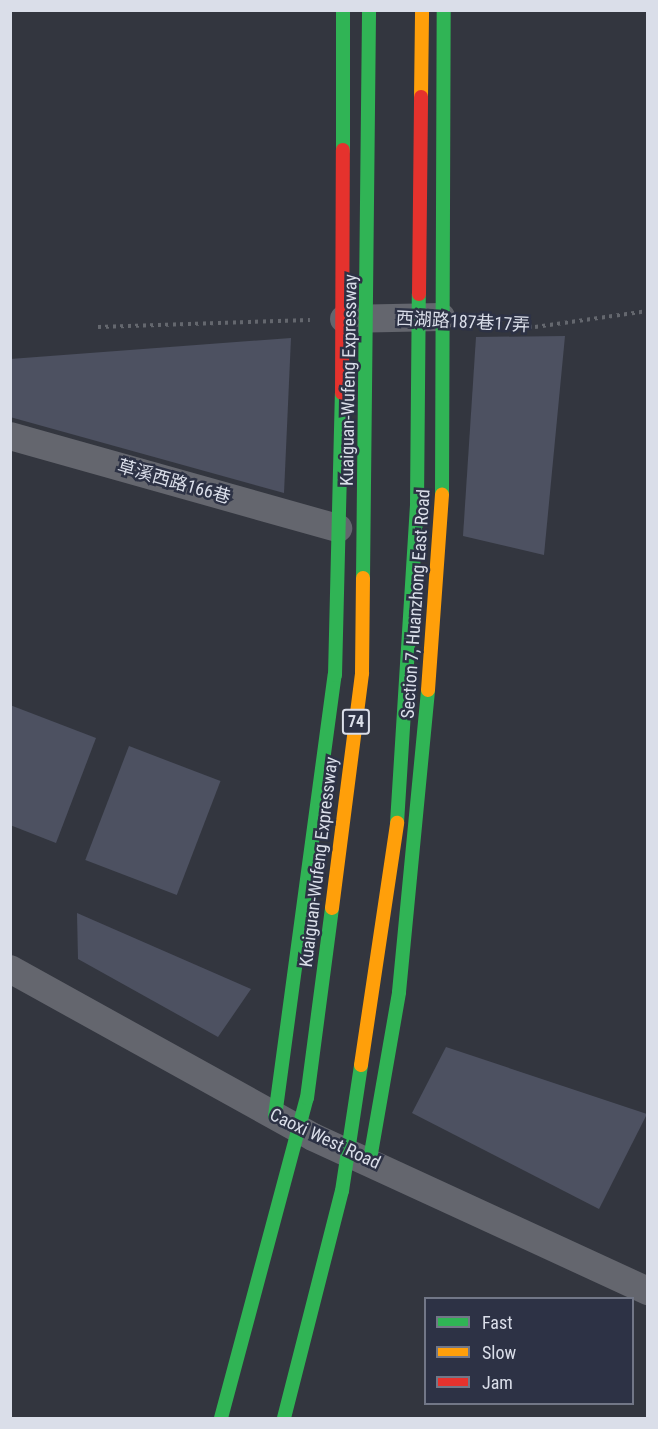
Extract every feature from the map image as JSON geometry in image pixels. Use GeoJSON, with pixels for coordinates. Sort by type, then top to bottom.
{"type":"FeatureCollection","features":[{"type":"Feature","properties":{"kind":"main road"},"geometry":{"type":"LineString","coordinates":[[275,1116],[294,998],[334,675],[344,319],[343,10]]}},
{"type":"Feature","properties":{"kind":"main road","name":"Kuaiguan-Wufeng Expressway"},"geometry":{"type":"LineString","coordinates":[[221,1419],[307,1098],[362,673],[369,10]]}},
{"type":"Feature","properties":{"kind":"main road"},"geometry":{"type":"LineString","coordinates":[[284,1419],[342,1191],[395,848],[417,503],[422,10]]}},
{"type":"Feature","properties":{"kind":"main road","name":"Section 7, Huanzhong East Road"},"geometry":{"type":"LineString","coordinates":[[370,1159],[400,981],[441,556],[444,10]]}},
{"type":"Feature","properties":{"kind":"street","name":"西湖路187巷17弄"},"geometry":{"type":"LineString","coordinates":[[344,319],[444,317]]}},
{"type":"Feature","properties":{"kind":"street","name":"草溪西路166巷"},"geometry":{"type":"LineString","coordinates":[[10,436],[338,528]]}},
{"type":"Feature","properties":{"kind":"street","name":"Caoxi West Road"},"geometry":{"type":"LineString","coordinates":[[10,969],[275,1116],[648,1291]]}},
{"type":"Feature","properties":{"kind":"path","name":"西湖路187巷17弄"},"geometry":{"type":"LineString","coordinates":[[444,317],[535,327],[648,311]]}},
{"type":"Feature","properties":{"kind":"path"},"geometry":{"type":"LineString","coordinates":[[98,327],[344,319]]}},
{"type":"Feature","properties":{"kind":"building"},"geometry":{"type":"Polygon","coordinates":[[[565,336],[544,555],[463,536],[476,337],[565,336]]]}},
{"type":"Feature","properties":{"kind":"building"},"geometry":{"type":"Polygon","coordinates":[[[291,338],[284,493],[10,417],[10,359],[291,338]]]}},
{"type":"Feature","properties":{"kind":"building"},"geometry":{"type":"Polygon","coordinates":[[[10,705],[96,738],[56,843],[10,825],[10,705]]]}},
{"type":"Feature","properties":{"kind":"building"},"geometry":{"type":"Polygon","coordinates":[[[129,746],[220,781],[177,895],[85,860],[129,746]]]}},
{"type":"Feature","properties":{"kind":"building"},"geometry":{"type":"Polygon","coordinates":[[[77,913],[251,989],[218,1037],[78,959],[77,913]]]}},
{"type":"Feature","properties":{"kind":"building"},"geometry":{"type":"Polygon","coordinates":[[[446,1047],[647,1114],[599,1209],[412,1113],[446,1047]]]}},
{"type":"Feature","properties":{"kind":"traffic: fast"},"geometry":{"type":"LineString","coordinates":[[343,10],[343,150]]}},
{"type":"Feature","properties":{"kind":"traffic: fast"},"geometry":{"type":"LineString","coordinates":[[363,578],[369,10]]}},
{"type":"Feature","properties":{"kind":"traffic: fast"},"geometry":{"type":"LineString","coordinates":[[442,494],[444,10]]}},
{"type":"Feature","properties":{"kind":"traffic: fast"},"geometry":{"type":"LineString","coordinates":[[397,823],[417,503],[419,294]]}},
{"type":"Feature","properties":{"kind":"traffic: fast"},"geometry":{"type":"LineString","coordinates":[[275,1116],[335,675],[342,393]]}},
{"type":"Feature","properties":{"kind":"traffic: fast"},"geometry":{"type":"LineString","coordinates":[[370,1159],[399,992],[428,690]]}},
{"type":"Feature","properties":{"kind":"traffic: fast"},"geometry":{"type":"LineString","coordinates":[[221,1418],[307,1098],[332,908]]}},
{"type":"Feature","properties":{"kind":"traffic: fast"},"geometry":{"type":"LineString","coordinates":[[284,1418],[342,1191],[361,1065]]}},
{"type":"Feature","properties":{"kind":"traffic: slow"},"geometry":{"type":"LineString","coordinates":[[421,97],[422,10]]}},
{"type":"Feature","properties":{"kind":"traffic: slow"},"geometry":{"type":"LineString","coordinates":[[428,690],[442,494]]}},
{"type":"Feature","properties":{"kind":"traffic: slow"},"geometry":{"type":"LineString","coordinates":[[332,908],[362,673],[363,578]]}},
{"type":"Feature","properties":{"kind":"traffic: slow"},"geometry":{"type":"LineString","coordinates":[[361,1065],[397,823]]}},
{"type":"Feature","properties":{"kind":"traffic: jam"},"geometry":{"type":"LineString","coordinates":[[419,294],[421,97]]}},
{"type":"Feature","properties":{"kind":"traffic: jam"},"geometry":{"type":"LineString","coordinates":[[342,393],[343,150]]}}]}
